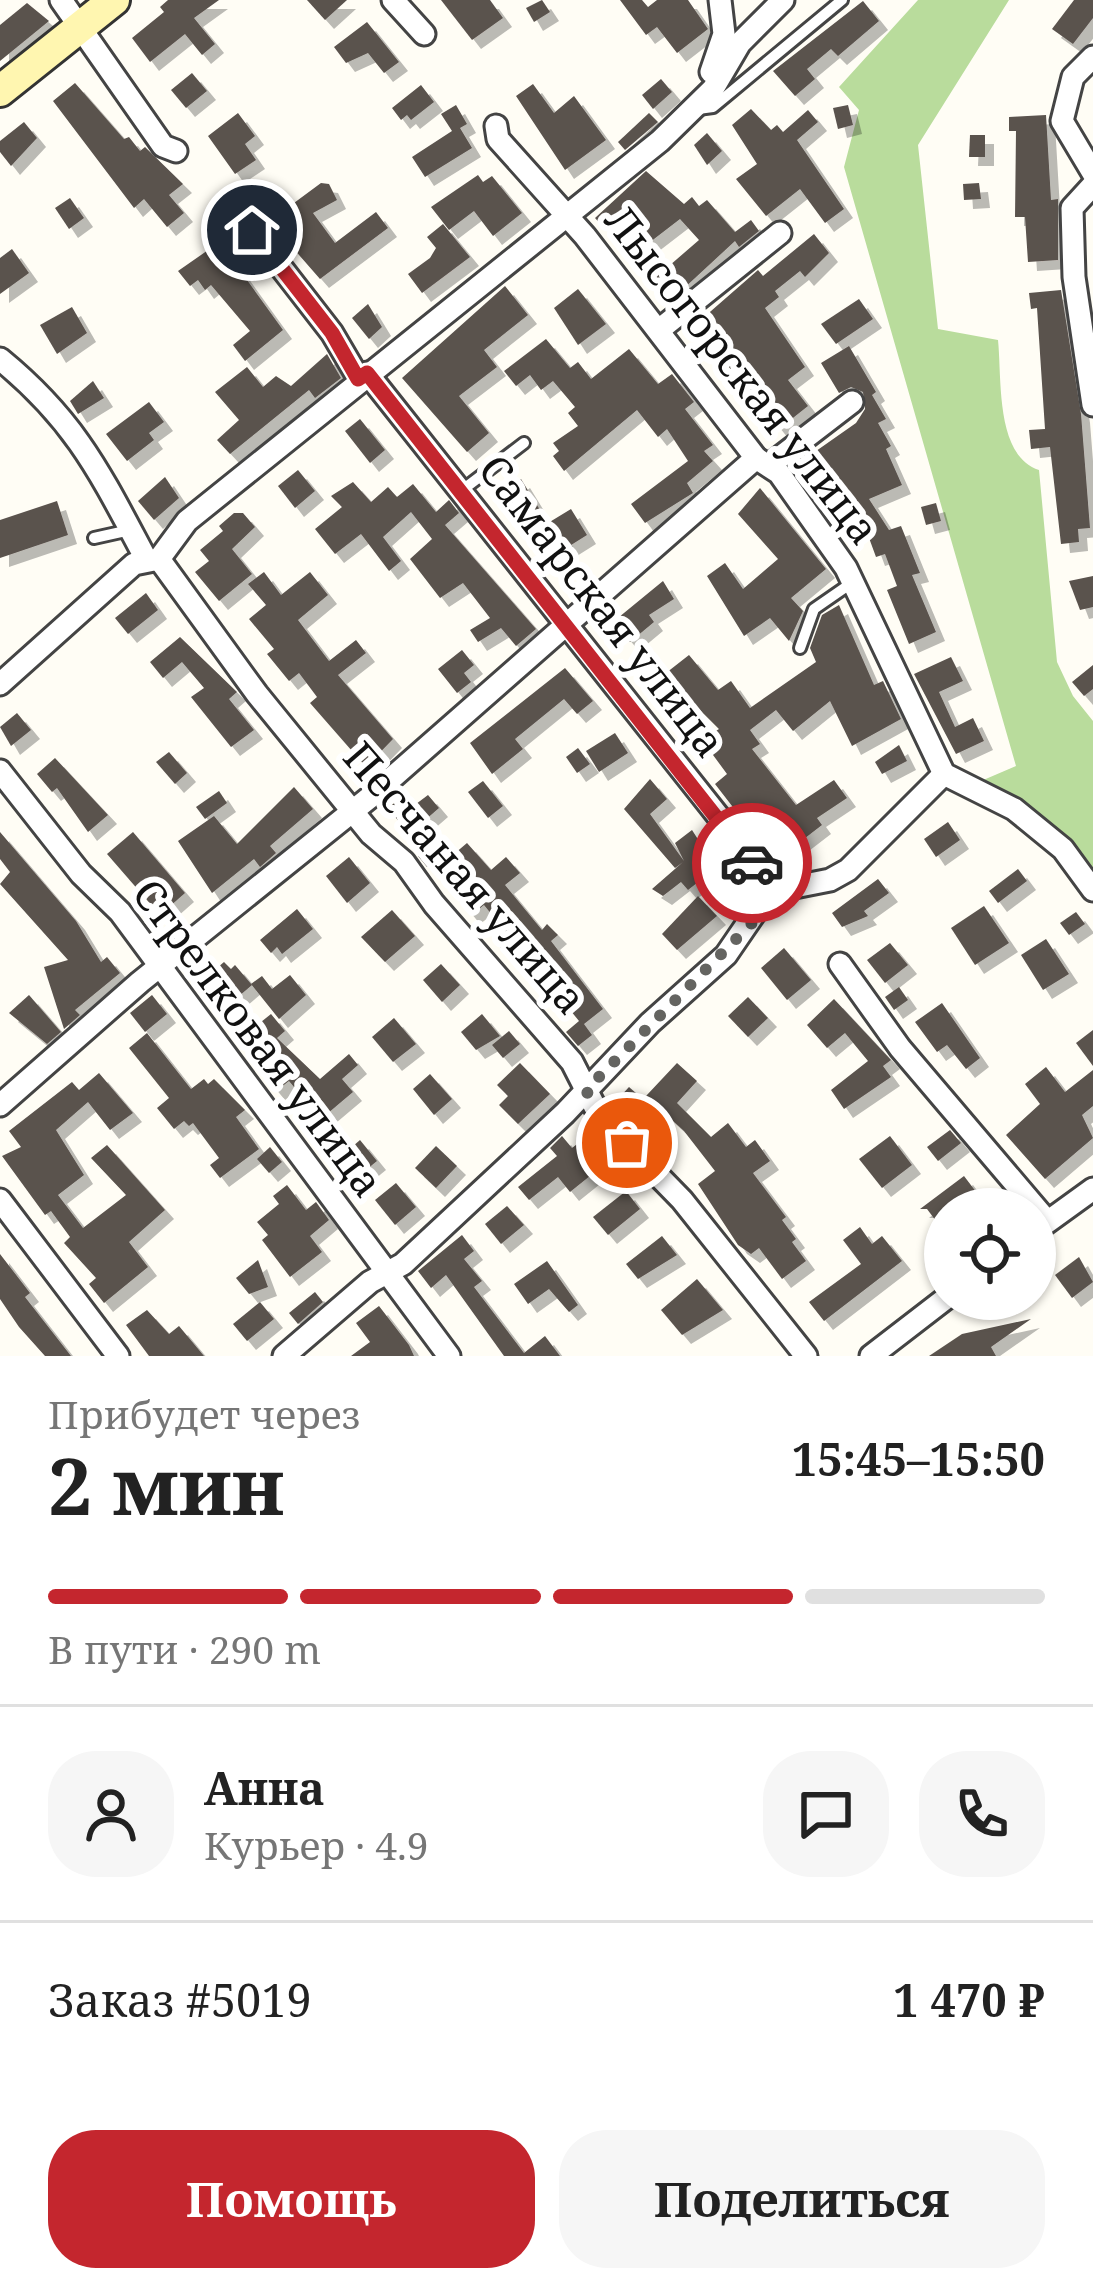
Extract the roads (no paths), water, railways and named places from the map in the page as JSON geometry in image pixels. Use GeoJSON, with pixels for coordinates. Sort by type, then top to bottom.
{"type":"FeatureCollection","features":[{"type":"Feature","properties":{"kind":"street"},"geometry":{"type":"LineString","coordinates":[[61,0],[163,146],[176,151]]}},
{"type":"Feature","properties":{"kind":"street"},"geometry":{"type":"LineString","coordinates":[[0,91],[114,0]]}},
{"type":"Feature","properties":{"kind":"street"},"geometry":{"type":"LineString","coordinates":[[393,0],[424,34]]}},
{"type":"Feature","properties":{"kind":"street"},"geometry":{"type":"LineString","coordinates":[[713,89],[709,80],[724,34],[720,0]]}},
{"type":"Feature","properties":{"kind":"street"},"geometry":{"type":"LineString","coordinates":[[0,684],[152,559],[187,520],[695,109],[713,89],[740,43],[784,0]]}},
{"type":"Feature","properties":{"kind":"street"},"geometry":{"type":"LineString","coordinates":[[1093,57],[1073,77],[1062,121],[1093,173]]}},
{"type":"Feature","properties":{"kind":"street","name":"Лысогорская улица"},"geometry":{"type":"LineString","coordinates":[[496,126],[499,139],[567,216],[853,582],[944,774]]}},
{"type":"Feature","properties":{"kind":"street"},"geometry":{"type":"LineString","coordinates":[[1093,185],[1072,208],[1074,277],[1093,406]]}},
{"type":"Feature","properties":{"kind":"street","name":"Самарская улица"},"geometry":{"type":"LineString","coordinates":[[252,230],[363,376],[730,831],[769,892]]}},
{"type":"Feature","properties":{"kind":"street"},"geometry":{"type":"LineString","coordinates":[[658,330],[780,233]]}},
{"type":"Feature","properties":{"kind":"street","name":"Песчаная улица"},"geometry":{"type":"LineString","coordinates":[[0,359],[36,388],[74,434],[111,484],[130,530],[352,811],[404,862],[434,904],[572,1062],[599,1115],[682,1199],[806,1356]]}},
{"type":"Feature","properties":{"kind":"street"},"geometry":{"type":"LineString","coordinates":[[0,1105],[763,462],[852,402]]}},
{"type":"Feature","properties":{"kind":"street","name":"Стрелковая улица"},"geometry":{"type":"LineString","coordinates":[[0,771],[81,874],[120,912],[449,1356]]}},
{"type":"Feature","properties":{"kind":"street"},"geometry":{"type":"LineString","coordinates":[[284,1356],[385,1272],[404,1264],[586,1090],[650,1023],[727,955],[769,892],[830,880],[848,870],[944,774],[1014,809],[1063,849],[1093,890]]}},
{"type":"Feature","properties":{"kind":"street"},"geometry":{"type":"LineString","coordinates":[[840,964],[1011,1188]]}},
{"type":"Feature","properties":{"kind":"street"},"geometry":{"type":"LineString","coordinates":[[1056,1215],[1093,1189]]}},
{"type":"Feature","properties":{"kind":"street"},"geometry":{"type":"LineString","coordinates":[[0,1200],[118,1356]]}},
{"type":"Feature","properties":{"kind":"street"},"geometry":{"type":"LineString","coordinates":[[871,1356],[924,1316]]}},
{"type":"Feature","properties":{"kind":"lane"},"geometry":{"type":"LineString","coordinates":[[695,109],[712,106],[842,0]]}},
{"type":"Feature","properties":{"kind":"lane"},"geometry":{"type":"LineString","coordinates":[[460,491],[524,442]]}},
{"type":"Feature","properties":{"kind":"lane"},"geometry":{"type":"LineString","coordinates":[[94,538],[130,530]]}},
{"type":"Feature","properties":{"kind":"lane"},"geometry":{"type":"LineString","coordinates":[[800,648],[814,609],[853,582]]}}]}
